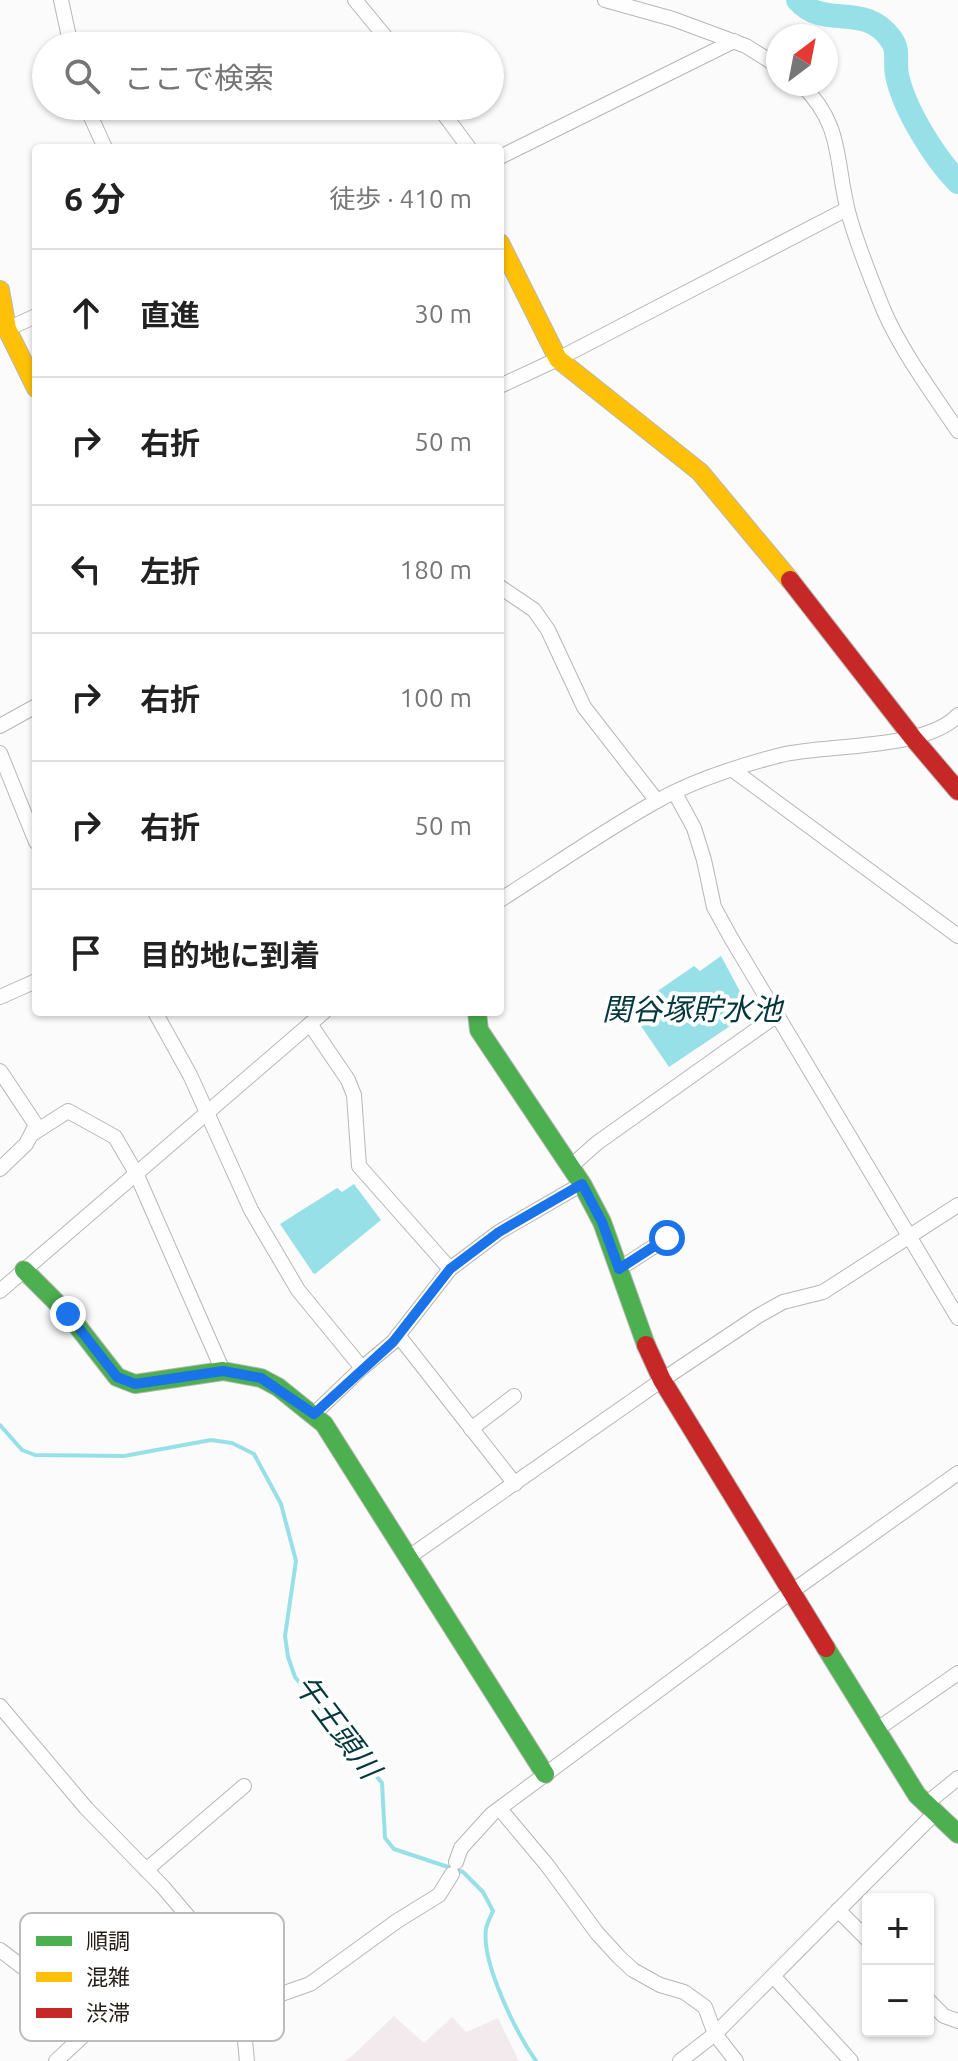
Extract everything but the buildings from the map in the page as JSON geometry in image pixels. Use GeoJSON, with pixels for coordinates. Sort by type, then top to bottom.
{"type":"FeatureCollection","features":[{"type":"Feature","properties":{"kind":"street"},"geometry":{"type":"LineString","coordinates":[[61,0],[68,32]]}},
{"type":"Feature","properties":{"kind":"street"},"geometry":{"type":"LineString","coordinates":[[355,0],[381,32]]}},
{"type":"Feature","properties":{"kind":"street"},"geometry":{"type":"LineString","coordinates":[[605,0],[673,19],[734,41],[766,59]]}},
{"type":"Feature","properties":{"kind":"street"},"geometry":{"type":"LineString","coordinates":[[504,155],[734,41]]}},
{"type":"Feature","properties":{"kind":"street"},"geometry":{"type":"LineString","coordinates":[[814,96],[834,130],[847,209],[885,313],[958,431]]}},
{"type":"Feature","properties":{"kind":"street"},"geometry":{"type":"LineString","coordinates":[[92,120],[103,144]]}},
{"type":"Feature","properties":{"kind":"street"},"geometry":{"type":"LineString","coordinates":[[448,120],[466,144]]}},
{"type":"Feature","properties":{"kind":"street"},"geometry":{"type":"LineString","coordinates":[[504,384],[847,209]]}},
{"type":"Feature","properties":{"kind":"street"},"geometry":{"type":"LineString","coordinates":[[504,251],[558,359],[700,472],[767,550],[958,791]]}},
{"type":"Feature","properties":{"kind":"street"},"geometry":{"type":"LineString","coordinates":[[0,290],[7,329],[32,380]]}},
{"type":"Feature","properties":{"kind":"street"},"geometry":{"type":"LineString","coordinates":[[7,329],[32,318]]}},
{"type":"Feature","properties":{"kind":"street"},"geometry":{"type":"LineString","coordinates":[[504,590],[534,610],[548,630],[584,707],[657,801]]}},
{"type":"Feature","properties":{"kind":"street"},"geometry":{"type":"LineString","coordinates":[[0,726],[32,708]]}},
{"type":"Feature","properties":{"kind":"street"},"geometry":{"type":"LineString","coordinates":[[504,897],[657,801],[707,777],[784,754],[913,738],[951,722],[958,715]]}},
{"type":"Feature","properties":{"kind":"street"},"geometry":{"type":"LineString","coordinates":[[0,753],[32,832]]}},
{"type":"Feature","properties":{"kind":"street"},"geometry":{"type":"LineString","coordinates":[[733,770],[958,936]]}},
{"type":"Feature","properties":{"kind":"street"},"geometry":{"type":"LineString","coordinates":[[675,793],[694,828],[714,907],[958,1318]]}},
{"type":"Feature","properties":{"kind":"street"},"geometry":{"type":"LineString","coordinates":[[0,997],[32,983]]}},
{"type":"Feature","properties":{"kind":"street"},"geometry":{"type":"LineString","coordinates":[[570,1167],[597,1143],[777,1015]]}},
{"type":"Feature","properties":{"kind":"street"},"geometry":{"type":"LineString","coordinates":[[157,1016],[190,1075],[251,1210],[298,1290],[362,1368]]}},
{"type":"Feature","properties":{"kind":"street"},"geometry":{"type":"LineString","coordinates":[[0,1291],[319,1016]]}},
{"type":"Feature","properties":{"kind":"street"},"geometry":{"type":"LineString","coordinates":[[477,1016],[479,1030],[582,1184],[602,1222],[638,1329],[662,1380],[917,1795],[958,1834]]}},
{"type":"Feature","properties":{"kind":"street"},"geometry":{"type":"LineString","coordinates":[[310,1024],[348,1080],[354,1095],[359,1166],[450,1269]]}},
{"type":"Feature","properties":{"kind":"street"},"geometry":{"type":"LineString","coordinates":[[0,1071],[36,1125],[26,1144],[0,1169]]}},
{"type":"Feature","properties":{"kind":"street"},"geometry":{"type":"LineString","coordinates":[[32,1134],[68,1111],[115,1137],[136,1173],[223,1371]]}},
{"type":"Feature","properties":{"kind":"street"},"geometry":{"type":"LineString","coordinates":[[314,1414],[398,1335],[450,1269],[499,1232],[582,1184]]}},
{"type":"Feature","properties":{"kind":"street"},"geometry":{"type":"LineString","coordinates":[[409,1557],[758,1316],[783,1302],[823,1292],[958,1205]]}},
{"type":"Feature","properties":{"kind":"street"},"geometry":{"type":"LineString","coordinates":[[619,1269],[667,1238]]}},
{"type":"Feature","properties":{"kind":"street"},"geometry":{"type":"LineString","coordinates":[[24,1270],[68,1314],[117,1377],[126,1382],[135,1384],[223,1371],[261,1378],[314,1414],[324,1424],[545,1774]]}},
{"type":"Feature","properties":{"kind":"street"},"geometry":{"type":"LineString","coordinates":[[398,1335],[515,1484]]}},
{"type":"Feature","properties":{"kind":"street"},"geometry":{"type":"LineString","coordinates":[[471,1429],[514,1396]]}},
{"type":"Feature","properties":{"kind":"street"},"geometry":{"type":"LineString","coordinates":[[284,1993],[310,1984],[397,1921],[439,1895],[461,1848],[500,1809],[791,1592],[958,1473]]}},
{"type":"Feature","properties":{"kind":"street"},"geometry":{"type":"LineString","coordinates":[[876,1730],[958,1673]]}},
{"type":"Feature","properties":{"kind":"street"},"geometry":{"type":"LineString","coordinates":[[0,1706],[86,1808],[185,1913]]}},
{"type":"Feature","properties":{"kind":"street"},"geometry":{"type":"LineString","coordinates":[[680,2061],[715,2034],[838,1910],[958,1778]]}},
{"type":"Feature","properties":{"kind":"street"},"geometry":{"type":"LineString","coordinates":[[146,1870],[244,1786]]}},
{"type":"Feature","properties":{"kind":"street"},"geometry":{"type":"LineString","coordinates":[[500,1809],[619,1957],[633,1970],[660,1985],[684,1992],[705,2007],[715,2034],[736,2061]]}},
{"type":"Feature","properties":{"kind":"street"},"geometry":{"type":"LineString","coordinates":[[838,1910],[862,1934]]}},
{"type":"Feature","properties":{"kind":"street"},"geometry":{"type":"LineString","coordinates":[[0,1950],[20,1965]]}},
{"type":"Feature","properties":{"kind":"street"},"geometry":{"type":"LineString","coordinates":[[773,1976],[851,2061]]}},
{"type":"Feature","properties":{"kind":"street"},"geometry":{"type":"LineString","coordinates":[[934,2006],[944,2016],[958,2021]]}},
{"type":"Feature","properties":{"kind":"street"},"geometry":{"type":"LineString","coordinates":[[56,2061],[76,2041]]}},
{"type":"Feature","properties":{"kind":"street"},"geometry":{"type":"LineString","coordinates":[[245,2041],[247,2061]]}},
{"type":"Feature","properties":{"kind":"shaded area"},"geometry":{"type":"Polygon","coordinates":[[[394,2016],[424,2043],[452,2017],[466,2032],[498,2018],[519,2061],[343,2061],[394,2016]]]}},
{"type":"Feature","properties":{"kind":"water","name":"関谷塚貯水池"},"geometry":{"type":"Polygon","coordinates":[[[721,956],[751,1012],[669,1067],[630,1010],[694,966],[700,971],[721,956]]]}},
{"type":"Feature","properties":{"kind":"water"},"geometry":{"type":"Polygon","coordinates":[[[354,1184],[381,1220],[315,1274],[280,1224],[337,1188],[342,1192],[354,1184]]]}},
{"type":"Feature","properties":{"kind":"waterway"},"geometry":{"type":"LineString","coordinates":[[798,0],[808,9],[820,13],[869,21],[891,39],[906,103],[939,160],[958,182]]}},
{"type":"Feature","properties":{"kind":"waterway","name":"午王頭川"},"geometry":{"type":"LineString","coordinates":[[0,1425],[22,1450],[35,1455],[124,1456],[211,1440],[232,1443],[254,1454],[281,1504],[296,1561],[285,1636],[295,1677],[382,1783],[385,1838],[394,1849],[463,1872],[483,1892],[493,1911],[486,1929],[489,1960],[519,2034],[536,2061]]}},
{"type":"Feature","properties":{"kind":"traffic: fast"},"geometry":{"type":"LineString","coordinates":[[477,1016],[479,1030],[582,1184],[602,1222],[646,1345]]}},
{"type":"Feature","properties":{"kind":"traffic: fast"},"geometry":{"type":"LineString","coordinates":[[24,1270],[68,1314],[117,1377],[135,1384],[223,1371],[261,1378],[278,1387],[324,1424],[545,1774]]}},
{"type":"Feature","properties":{"kind":"traffic: fast"},"geometry":{"type":"LineString","coordinates":[[826,1648],[917,1795],[958,1834]]}},
{"type":"Feature","properties":{"kind":"traffic: slow"},"geometry":{"type":"LineString","coordinates":[[504,251],[558,359],[700,472],[790,580]]}},
{"type":"Feature","properties":{"kind":"traffic: slow"},"geometry":{"type":"LineString","coordinates":[[0,290],[7,329],[32,380]]}},
{"type":"Feature","properties":{"kind":"traffic: jam"},"geometry":{"type":"LineString","coordinates":[[790,580],[958,791]]}},
{"type":"Feature","properties":{"kind":"traffic: jam"},"geometry":{"type":"LineString","coordinates":[[646,1345],[662,1380],[826,1648]]}},
{"type":"Feature","properties":{"kind":"route"},"geometry":{"type":"LineString","coordinates":[[68,1314],[117,1377],[126,1382],[135,1384],[223,1371],[261,1378],[314,1414],[393,1342],[450,1269],[499,1232],[582,1184],[602,1222],[619,1269],[667,1238]]}}]}
